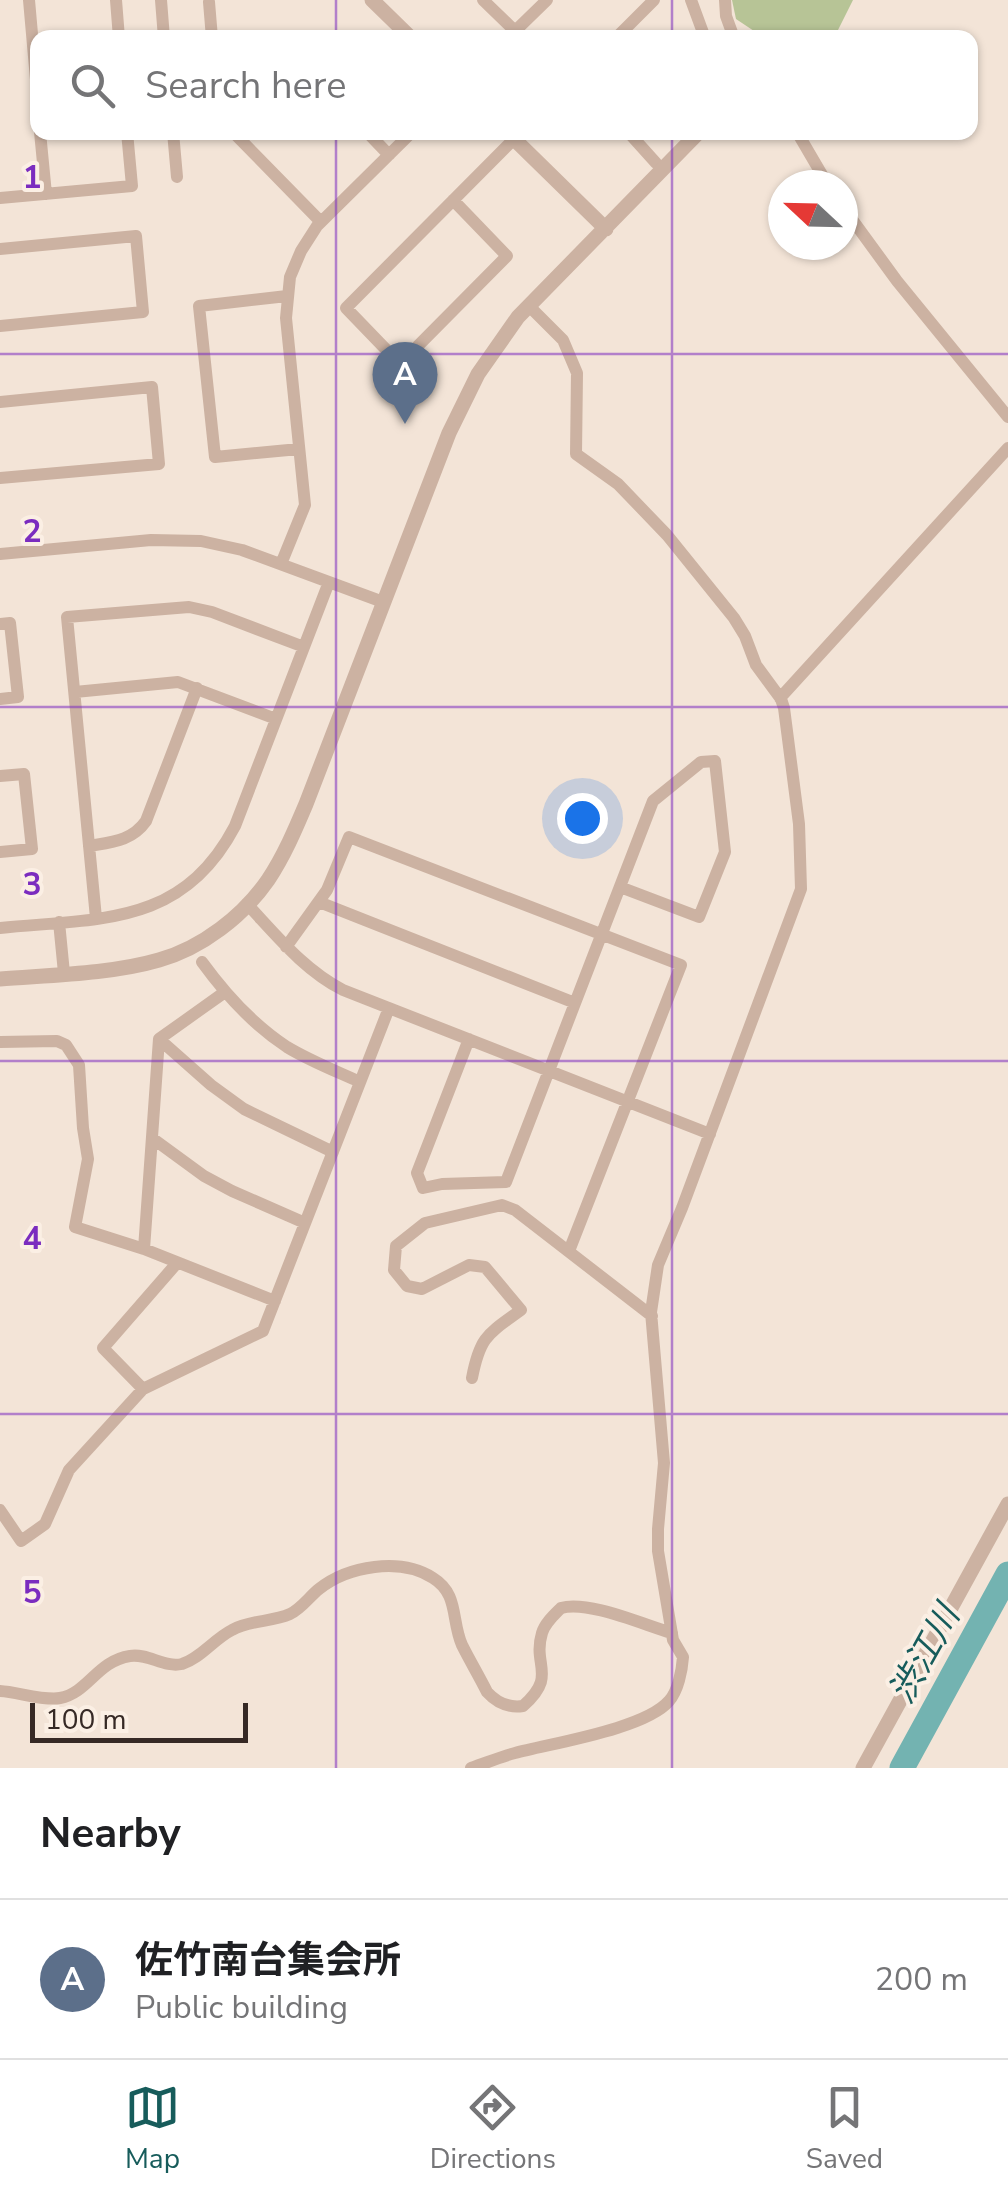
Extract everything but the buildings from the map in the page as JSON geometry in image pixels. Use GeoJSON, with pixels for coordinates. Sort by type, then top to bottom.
{"type":"FeatureCollection","features":[{"type":"Feature","properties":{"kind":"street"},"geometry":{"type":"LineString","coordinates":[[28,0],[31,30]]}},
{"type":"Feature","properties":{"kind":"street"},"geometry":{"type":"LineString","coordinates":[[116,0],[118,30]]}},
{"type":"Feature","properties":{"kind":"street"},"geometry":{"type":"LineString","coordinates":[[161,0],[163,30]]}},
{"type":"Feature","properties":{"kind":"street"},"geometry":{"type":"LineString","coordinates":[[372,0],[402,30]]}},
{"type":"Feature","properties":{"kind":"street"},"geometry":{"type":"LineString","coordinates":[[483,0],[509,30]]}},
{"type":"Feature","properties":{"kind":"street"},"geometry":{"type":"LineString","coordinates":[[516,30],[546,0]]}},
{"type":"Feature","properties":{"kind":"street"},"geometry":{"type":"LineString","coordinates":[[624,30],[654,0]]}},
{"type":"Feature","properties":{"kind":"street"},"geometry":{"type":"LineString","coordinates":[[691,0],[702,30]]}},
{"type":"Feature","properties":{"kind":"street"},"geometry":{"type":"LineString","coordinates":[[725,0],[731,30]]}},
{"type":"Feature","properties":{"kind":"street"},"geometry":{"type":"LineString","coordinates":[[209,2],[212,30]]}},
{"type":"Feature","properties":{"kind":"street"},"geometry":{"type":"LineString","coordinates":[[41,140],[46,194]]}},
{"type":"Feature","properties":{"kind":"street"},"geometry":{"type":"LineString","coordinates":[[0,198],[132,186],[128,140]]}},
{"type":"Feature","properties":{"kind":"street"},"geometry":{"type":"LineString","coordinates":[[174,140],[178,178]]}},
{"type":"Feature","properties":{"kind":"street"},"geometry":{"type":"LineString","coordinates":[[241,140],[321,222]]}},
{"type":"Feature","properties":{"kind":"street"},"geometry":{"type":"LineString","coordinates":[[375,140],[389,155]]}},
{"type":"Feature","properties":{"kind":"street"},"geometry":{"type":"LineString","coordinates":[[282,564],[305,506],[286,318],[294,264],[321,222],[404,140]]}},
{"type":"Feature","properties":{"kind":"street"},"geometry":{"type":"LineString","coordinates":[[453,200],[508,256],[400,364],[346,308],[509,140]]}},
{"type":"Feature","properties":{"kind":"street"},"geometry":{"type":"LineString","coordinates":[[519,140],[606,228]]}},
{"type":"Feature","properties":{"kind":"street"},"geometry":{"type":"LineString","coordinates":[[635,140],[656,163]]}},
{"type":"Feature","properties":{"kind":"street"},"geometry":{"type":"LineString","coordinates":[[0,979],[140,965],[164,959],[228,923],[270,877],[286,850],[461,405],[495,348],[529,306],[691,140]]}},
{"type":"Feature","properties":{"kind":"street"},"geometry":{"type":"LineString","coordinates":[[802,140],[819,170]]}},
{"type":"Feature","properties":{"kind":"street"},"geometry":{"type":"LineString","coordinates":[[858,228],[1008,417]]}},
{"type":"Feature","properties":{"kind":"street"},"geometry":{"type":"LineString","coordinates":[[0,248],[136,236],[144,312],[0,326]]}},
{"type":"Feature","properties":{"kind":"street"},"geometry":{"type":"LineString","coordinates":[[287,296],[200,306],[215,457],[299,450]]}},
{"type":"Feature","properties":{"kind":"street"},"geometry":{"type":"LineString","coordinates":[[471,1768],[596,1735],[652,1714],[672,1697],[684,1658],[673,1640],[658,1551],[664,1463],[652,1316],[654,1285],[658,1265],[802,889],[798,824],[780,698],[756,665],[734,618],[667,535],[618,484],[576,454],[577,372],[563,340],[529,306]]}},
{"type":"Feature","properties":{"kind":"street"},"geometry":{"type":"LineString","coordinates":[[0,402],[152,387],[159,464],[0,478]]}},
{"type":"Feature","properties":{"kind":"street"},"geometry":{"type":"LineString","coordinates":[[780,698],[1008,448]]}},
{"type":"Feature","properties":{"kind":"street"},"geometry":{"type":"LineString","coordinates":[[0,554],[178,539],[200,541],[242,550],[383,602]]}},
{"type":"Feature","properties":{"kind":"street"},"geometry":{"type":"LineString","coordinates":[[0,928],[114,916],[160,903],[198,877],[235,826],[329,582]]}},
{"type":"Feature","properties":{"kind":"street"},"geometry":{"type":"LineString","coordinates":[[96,918],[67,617],[189,607],[304,647]]}},
{"type":"Feature","properties":{"kind":"street"},"geometry":{"type":"LineString","coordinates":[[0,624],[10,623],[18,697],[0,698]]}},
{"type":"Feature","properties":{"kind":"street"},"geometry":{"type":"LineString","coordinates":[[75,692],[178,682],[276,718]]}},
{"type":"Feature","properties":{"kind":"street"},"geometry":{"type":"LineString","coordinates":[[89,846],[125,839],[146,821],[197,688]]}},
{"type":"Feature","properties":{"kind":"street"},"geometry":{"type":"LineString","coordinates":[[469,1039],[417,1173],[423,1188],[506,1182],[653,800],[700,762],[715,761],[725,852],[699,917],[620,886]]}},
{"type":"Feature","properties":{"kind":"street"},"geometry":{"type":"LineString","coordinates":[[0,776],[24,774],[32,849],[0,852]]}},
{"type":"Feature","properties":{"kind":"street"},"geometry":{"type":"LineString","coordinates":[[286,946],[318,902],[350,837],[681,964],[570,1251]]}},
{"type":"Feature","properties":{"kind":"street"},"geometry":{"type":"LineString","coordinates":[[318,902],[575,1002]]}},
{"type":"Feature","properties":{"kind":"street"},"geometry":{"type":"LineString","coordinates":[[247,904],[286,946],[328,982],[710,1134]]}},
{"type":"Feature","properties":{"kind":"street"},"geometry":{"type":"LineString","coordinates":[[58,922],[64,973]]}},
{"type":"Feature","properties":{"kind":"street"},"geometry":{"type":"LineString","coordinates":[[202,962],[245,1013],[289,1048],[360,1082]]}},
{"type":"Feature","properties":{"kind":"street"},"geometry":{"type":"LineString","coordinates":[[144,1250],[160,1039],[224,992]]}},
{"type":"Feature","properties":{"kind":"street"},"geometry":{"type":"LineString","coordinates":[[0,1510],[20,1541],[45,1524],[69,1470],[143,1389],[264,1331],[388,1008]]}},
{"type":"Feature","properties":{"kind":"street"},"geometry":{"type":"LineString","coordinates":[[160,1039],[244,1109],[333,1152]]}},
{"type":"Feature","properties":{"kind":"street"},"geometry":{"type":"LineString","coordinates":[[0,1042],[56,1041],[66,1045],[79,1065],[88,1160],[75,1228],[177,1262],[275,1301]]}},
{"type":"Feature","properties":{"kind":"street"},"geometry":{"type":"LineString","coordinates":[[152,1138],[204,1176],[305,1224]]}},
{"type":"Feature","properties":{"kind":"street"},"geometry":{"type":"LineString","coordinates":[[472,1378],[486,1336],[521,1310],[485,1267],[470,1264],[422,1289],[407,1286],[394,1270],[396,1246],[425,1223],[502,1205],[515,1210],[652,1316]]}},
{"type":"Feature","properties":{"kind":"street"},"geometry":{"type":"LineString","coordinates":[[143,1389],[103,1348],[177,1262]]}},
{"type":"Feature","properties":{"kind":"street"},"geometry":{"type":"LineString","coordinates":[[863,1768],[1008,1504]]}},
{"type":"Feature","properties":{"kind":"street"},"geometry":{"type":"LineString","coordinates":[[0,1691],[57,1699],[78,1691],[105,1666],[125,1657],[136,1654],[174,1665],[188,1662],[236,1628],[280,1618],[342,1575],[376,1566],[418,1570],[436,1579],[452,1596],[461,1642],[487,1692],[493,1699],[513,1707],[524,1706],[538,1692],[543,1676],[543,1628],[561,1608],[592,1608],[672,1633]]}},
{"type":"Feature","properties":{"kind":"green space"},"geometry":{"type":"Polygon","coordinates":[[[732,0],[853,0],[838,30],[752,30],[736,19],[732,0]]]}},
{"type":"Feature","properties":{"kind":"waterway","name":"渋江川"},"geometry":{"type":"LineString","coordinates":[[902,1768],[1008,1574]]}},
{"type":"Feature","properties":{"kind":"place","name":"佐竹南台集会所"},"geometry":{"type":"Point","coordinates":[405,424]}}]}
